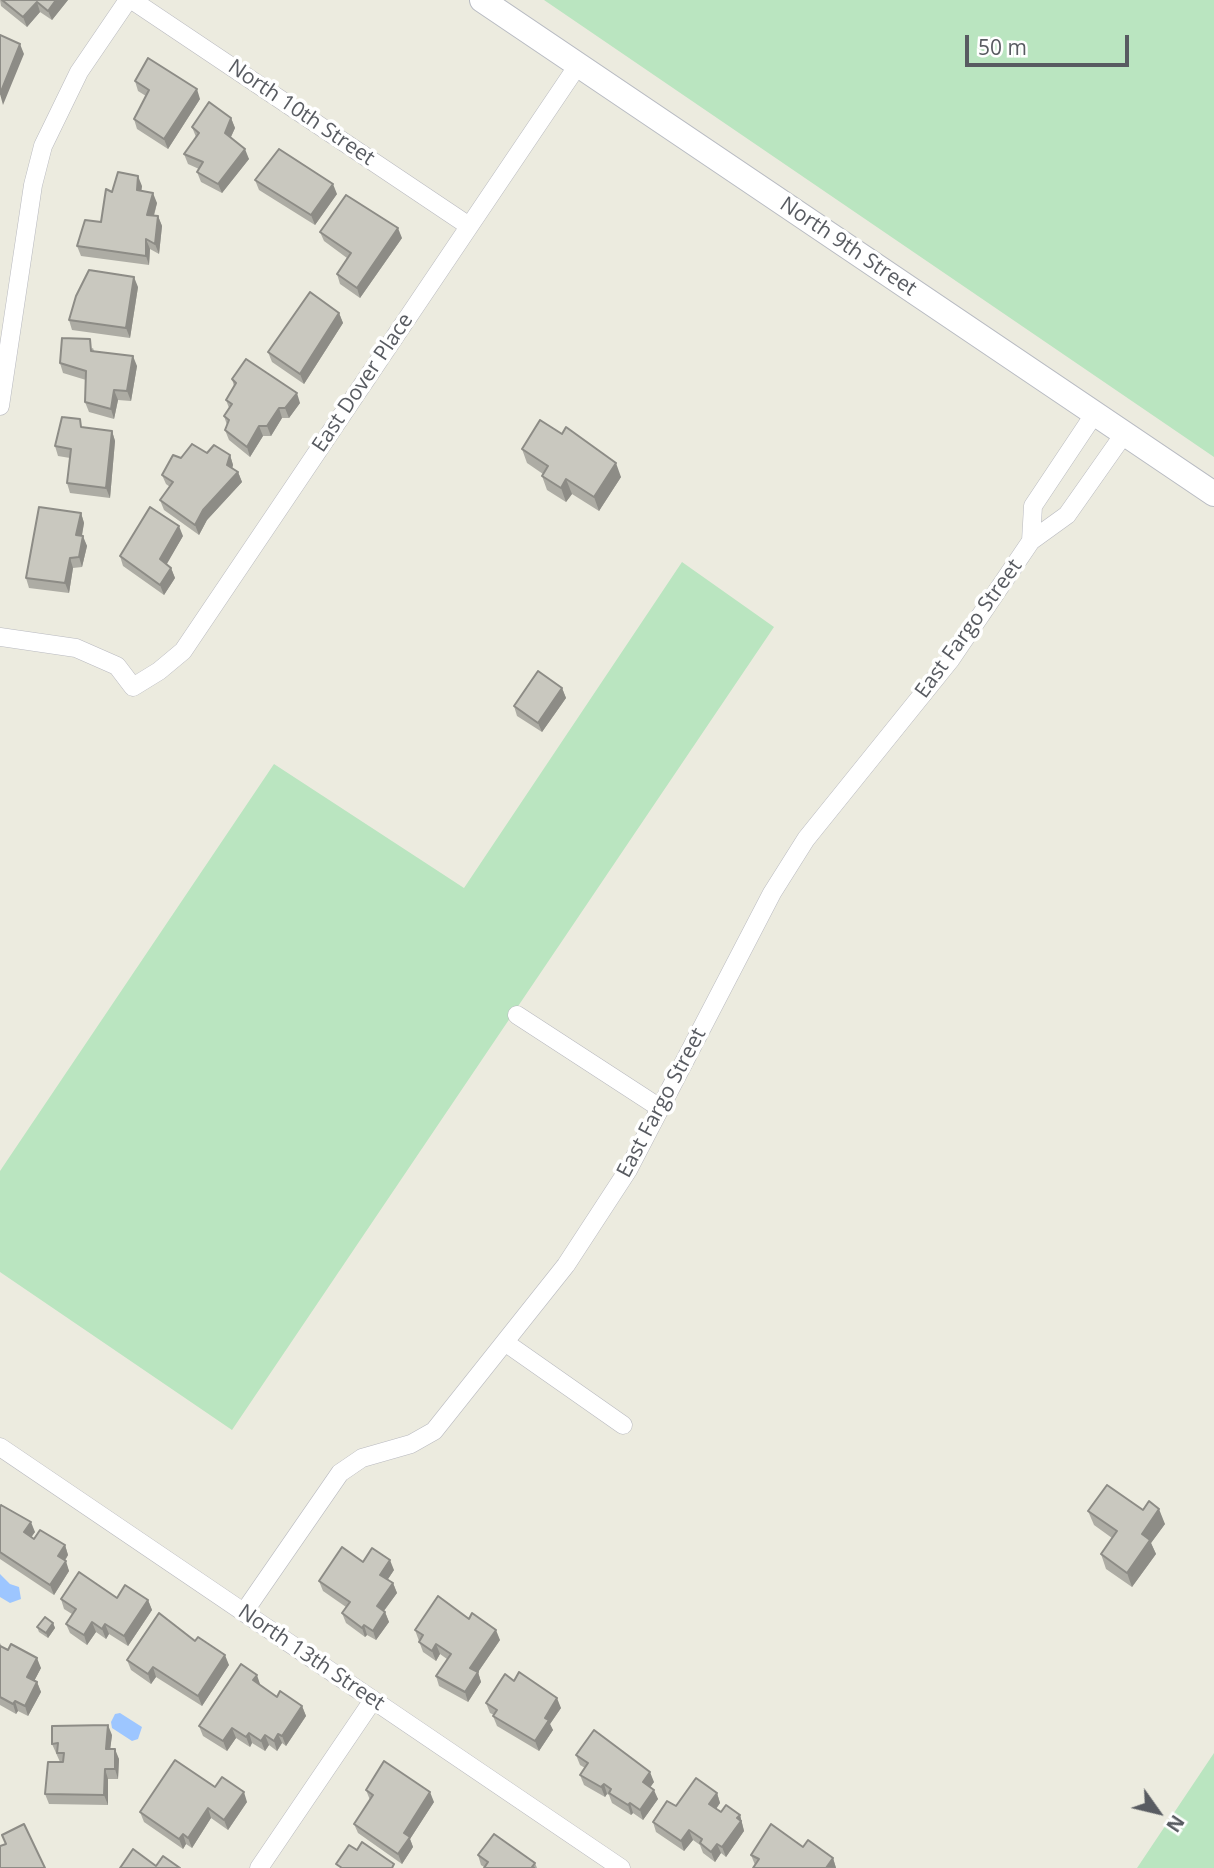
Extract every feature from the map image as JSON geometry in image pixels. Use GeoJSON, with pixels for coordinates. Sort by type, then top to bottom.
{"type":"FeatureCollection","features":[{"type":"Feature","properties":{"kind":"main road","name":"North 9th Street"},"geometry":{"type":"LineString","coordinates":[[482,0],[1214,494]]}},
{"type":"Feature","properties":{"kind":"street","name":"North 10th Street"},"geometry":{"type":"LineString","coordinates":[[130,0],[469,226]]}},
{"type":"Feature","properties":{"kind":"street"},"geometry":{"type":"LineString","coordinates":[[0,406],[33,185],[43,146],[79,72],[130,0]]}},
{"type":"Feature","properties":{"kind":"street","name":"East Dover Place"},"geometry":{"type":"LineString","coordinates":[[0,637],[76,648],[117,666],[133,687],[159,671],[183,651],[578,65]]}},
{"type":"Feature","properties":{"kind":"street","name":"East Fargo Street"},"geometry":{"type":"LineString","coordinates":[[1031,541],[1033,506],[1037,498],[1095,413]]}},
{"type":"Feature","properties":{"kind":"street","name":"East Fargo Street"},"geometry":{"type":"LineString","coordinates":[[244,1612],[340,1473],[362,1458],[405,1446],[435,1432],[601,1216],[793,859],[838,795],[951,659],[1031,541],[1067,515],[1124,434]]}},
{"type":"Feature","properties":{"kind":"street"},"geometry":{"type":"LineString","coordinates":[[517,1015],[660,1108]]}},
{"type":"Feature","properties":{"kind":"street"},"geometry":{"type":"LineString","coordinates":[[506,1343],[623,1425]]}},
{"type":"Feature","properties":{"kind":"street","name":"North 13th Street"},"geometry":{"type":"LineString","coordinates":[[0,1447],[615,1866]]}},
{"type":"Feature","properties":{"kind":"street"},"geometry":{"type":"LineString","coordinates":[[259,1868],[373,1700]]}},
{"type":"Feature","properties":{"kind":"green space"},"geometry":{"type":"Polygon","coordinates":[[[544,0],[1214,0],[1214,457],[544,0]]]}},
{"type":"Feature","properties":{"kind":"green space"},"geometry":{"type":"Polygon","coordinates":[[[682,562],[774,627],[232,1430],[0,1272],[0,1171],[274,764],[464,888],[682,562]]]}},
{"type":"Feature","properties":{"kind":"green space"},"geometry":{"type":"Polygon","coordinates":[[[1214,1753],[1214,1868],[1137,1868],[1214,1753]]]}},
{"type":"Feature","properties":{"kind":"water"},"geometry":{"type":"Polygon","coordinates":[[[0,1574],[10,1584],[19,1587],[21,1599],[10,1603],[0,1597],[0,1574]]]}},
{"type":"Feature","properties":{"kind":"water"},"geometry":{"type":"Polygon","coordinates":[[[120,1713],[142,1727],[138,1739],[132,1741],[112,1728],[111,1722],[115,1714],[120,1713]]]}},
{"type":"Feature","properties":{"kind":"building"},"geometry":{"type":"Polygon","coordinates":[[[2,0],[56,0],[48,11],[37,2],[23,17],[2,0]]]}},
{"type":"Feature","properties":{"kind":"building"},"geometry":{"type":"Polygon","coordinates":[[[0,35],[20,44],[0,94],[0,35]]]}},
{"type":"Feature","properties":{"kind":"building"},"geometry":{"type":"Polygon","coordinates":[[[148,58],[197,89],[164,139],[134,119],[149,90],[135,81],[148,58]]]}},
{"type":"Feature","properties":{"kind":"building"},"geometry":{"type":"Polygon","coordinates":[[[209,102],[231,118],[225,133],[245,149],[218,184],[197,172],[203,162],[184,154],[199,133],[192,127],[209,102]]]}},
{"type":"Feature","properties":{"kind":"building"},"geometry":{"type":"Polygon","coordinates":[[[279,149],[333,184],[311,215],[255,180],[279,149]]]}},
{"type":"Feature","properties":{"kind":"building"},"geometry":{"type":"Polygon","coordinates":[[[118,172],[138,176],[137,190],[153,193],[147,215],[158,216],[155,244],[146,239],[146,256],[77,246],[85,220],[101,222],[106,189],[112,192],[118,172]]]}},
{"type":"Feature","properties":{"kind":"building"},"geometry":{"type":"Polygon","coordinates":[[[346,195],[398,228],[357,288],[337,274],[351,253],[320,232],[346,195]]]}},
{"type":"Feature","properties":{"kind":"building"},"geometry":{"type":"Polygon","coordinates":[[[89,270],[134,277],[126,328],[69,320],[76,296],[89,270]]]}},
{"type":"Feature","properties":{"kind":"building"},"geometry":{"type":"Polygon","coordinates":[[[310,292],[339,313],[300,374],[268,352],[310,292]]]}},
{"type":"Feature","properties":{"kind":"building"},"geometry":{"type":"Polygon","coordinates":[[[62,338],[90,339],[91,351],[133,356],[127,391],[114,390],[111,409],[85,402],[86,371],[60,363],[62,338]]]}},
{"type":"Feature","properties":{"kind":"building"},"geometry":{"type":"Polygon","coordinates":[[[246,359],[297,393],[285,408],[279,408],[267,426],[259,426],[247,447],[225,430],[229,420],[224,416],[232,404],[226,400],[236,383],[232,379],[246,359]]]}},
{"type":"Feature","properties":{"kind":"building"},"geometry":{"type":"Polygon","coordinates":[[[62,417],[80,419],[81,427],[112,431],[106,488],[67,483],[71,449],[55,446],[62,417]]]}},
{"type":"Feature","properties":{"kind":"building"},"geometry":{"type":"Polygon","coordinates":[[[540,420],[562,434],[566,427],[616,463],[594,497],[566,479],[561,488],[542,476],[548,466],[522,449],[540,420]]]}},
{"type":"Feature","properties":{"kind":"building"},"geometry":{"type":"Polygon","coordinates":[[[192,444],[207,453],[214,445],[230,455],[227,465],[238,472],[203,510],[195,525],[160,500],[173,482],[162,475],[173,455],[181,458],[192,444]]]}},
{"type":"Feature","properties":{"kind":"building"},"geometry":{"type":"Polygon","coordinates":[[[39,507],[81,513],[76,535],[83,536],[79,557],[70,558],[65,583],[26,578],[39,507]]]}},
{"type":"Feature","properties":{"kind":"building"},"geometry":{"type":"Polygon","coordinates":[[[150,507],[179,526],[160,559],[171,568],[160,585],[120,556],[150,507]]]}},
{"type":"Feature","properties":{"kind":"building"},"geometry":{"type":"Polygon","coordinates":[[[538,671],[562,688],[538,723],[514,706],[538,671]]]}},
{"type":"Feature","properties":{"kind":"building"},"geometry":{"type":"Polygon","coordinates":[[[1107,1485],[1143,1510],[1149,1501],[1159,1509],[1142,1534],[1150,1540],[1127,1573],[1101,1554],[1117,1531],[1088,1511],[1107,1485]]]}},
{"type":"Feature","properties":{"kind":"building"},"geometry":{"type":"Polygon","coordinates":[[[1,1505],[31,1522],[24,1532],[34,1539],[40,1530],[65,1545],[58,1556],[66,1561],[50,1585],[0,1552],[1,1505]]]}},
{"type":"Feature","properties":{"kind":"building"},"geometry":{"type":"Polygon","coordinates":[[[342,1547],[363,1562],[372,1548],[390,1560],[380,1575],[393,1583],[377,1606],[385,1612],[373,1631],[364,1625],[362,1628],[342,1613],[350,1602],[319,1581],[342,1547]]]}},
{"type":"Feature","properties":{"kind":"building"},"geometry":{"type":"Polygon","coordinates":[[[79,1572],[117,1598],[125,1585],[148,1600],[124,1636],[105,1624],[102,1629],[92,1622],[84,1635],[66,1624],[76,1609],[61,1599],[79,1572]]]}},
{"type":"Feature","properties":{"kind":"building"},"geometry":{"type":"Polygon","coordinates":[[[438,1596],[469,1619],[472,1613],[496,1630],[470,1668],[478,1672],[465,1692],[436,1676],[451,1654],[436,1644],[432,1651],[419,1642],[423,1635],[415,1630],[438,1596]]]}},
{"type":"Feature","properties":{"kind":"building"},"geometry":{"type":"Polygon","coordinates":[[[159,1613],[195,1641],[198,1637],[225,1655],[198,1696],[153,1667],[148,1674],[127,1660],[159,1613]]]}},
{"type":"Feature","properties":{"kind":"building"},"geometry":{"type":"Polygon","coordinates":[[[45,1617],[53,1623],[46,1633],[37,1627],[45,1617]]]}},
{"type":"Feature","properties":{"kind":"building"},"geometry":{"type":"Polygon","coordinates":[[[11,1644],[37,1658],[27,1677],[37,1682],[25,1706],[15,1701],[13,1704],[0,1697],[0,1646],[8,1650],[11,1644]]]}},
{"type":"Feature","properties":{"kind":"building"},"geometry":{"type":"Polygon","coordinates":[[[241,1664],[257,1675],[253,1680],[277,1697],[280,1691],[302,1706],[282,1736],[278,1734],[274,1741],[265,1735],[261,1741],[249,1733],[246,1737],[232,1728],[223,1741],[199,1726],[241,1664]]]}},
{"type":"Feature","properties":{"kind":"building"},"geometry":{"type":"Polygon","coordinates":[[[519,1672],[557,1698],[545,1718],[549,1720],[535,1741],[493,1716],[497,1710],[486,1703],[505,1674],[514,1681],[519,1672]]]}},
{"type":"Feature","properties":{"kind":"building"},"geometry":{"type":"Polygon","coordinates":[[[108,1725],[106,1749],[115,1749],[115,1769],[105,1769],[104,1795],[45,1794],[48,1762],[63,1762],[64,1753],[57,1753],[58,1743],[52,1744],[52,1726],[108,1725]]]}},
{"type":"Feature","properties":{"kind":"building"},"geometry":{"type":"Polygon","coordinates":[[[594,1730],[650,1772],[643,1782],[654,1790],[640,1810],[609,1793],[611,1789],[604,1784],[601,1787],[580,1775],[588,1763],[576,1755],[594,1730]]]}},
{"type":"Feature","properties":{"kind":"building"},"geometry":{"type":"Polygon","coordinates":[[[175,1760],[215,1787],[222,1777],[244,1792],[224,1820],[208,1808],[188,1838],[183,1834],[179,1839],[140,1812],[175,1760]]]}},
{"type":"Feature","properties":{"kind":"building"},"geometry":{"type":"Polygon","coordinates":[[[384,1761],[430,1792],[404,1833],[410,1837],[398,1854],[354,1824],[373,1795],[366,1790],[384,1761]]]}},
{"type":"Feature","properties":{"kind":"building"},"geometry":{"type":"Polygon","coordinates":[[[696,1778],[717,1793],[709,1804],[721,1812],[726,1805],[740,1815],[737,1818],[741,1821],[722,1847],[717,1844],[711,1852],[700,1843],[702,1839],[689,1830],[681,1841],[653,1822],[667,1801],[676,1806],[696,1778]]]}},
{"type":"Feature","properties":{"kind":"building"},"geometry":{"type":"Polygon","coordinates":[[[24,1824],[45,1868],[0,1868],[0,1846],[6,1844],[2,1835],[24,1824]]]}},
{"type":"Feature","properties":{"kind":"building"},"geometry":{"type":"Polygon","coordinates":[[[771,1824],[803,1847],[808,1840],[833,1858],[826,1868],[753,1868],[759,1859],[751,1855],[771,1824]]]}},
{"type":"Feature","properties":{"kind":"building"},"geometry":{"type":"Polygon","coordinates":[[[494,1834],[535,1863],[532,1867],[534,1868],[484,1868],[488,1862],[478,1855],[494,1834]]]}},
{"type":"Feature","properties":{"kind":"building"},"geometry":{"type":"Polygon","coordinates":[[[362,1842],[394,1864],[392,1868],[342,1868],[336,1864],[349,1845],[357,1850],[362,1842]]]}},
{"type":"Feature","properties":{"kind":"building"},"geometry":{"type":"Polygon","coordinates":[[[133,1849],[156,1866],[163,1856],[180,1868],[120,1868],[133,1849]]]}}]}
